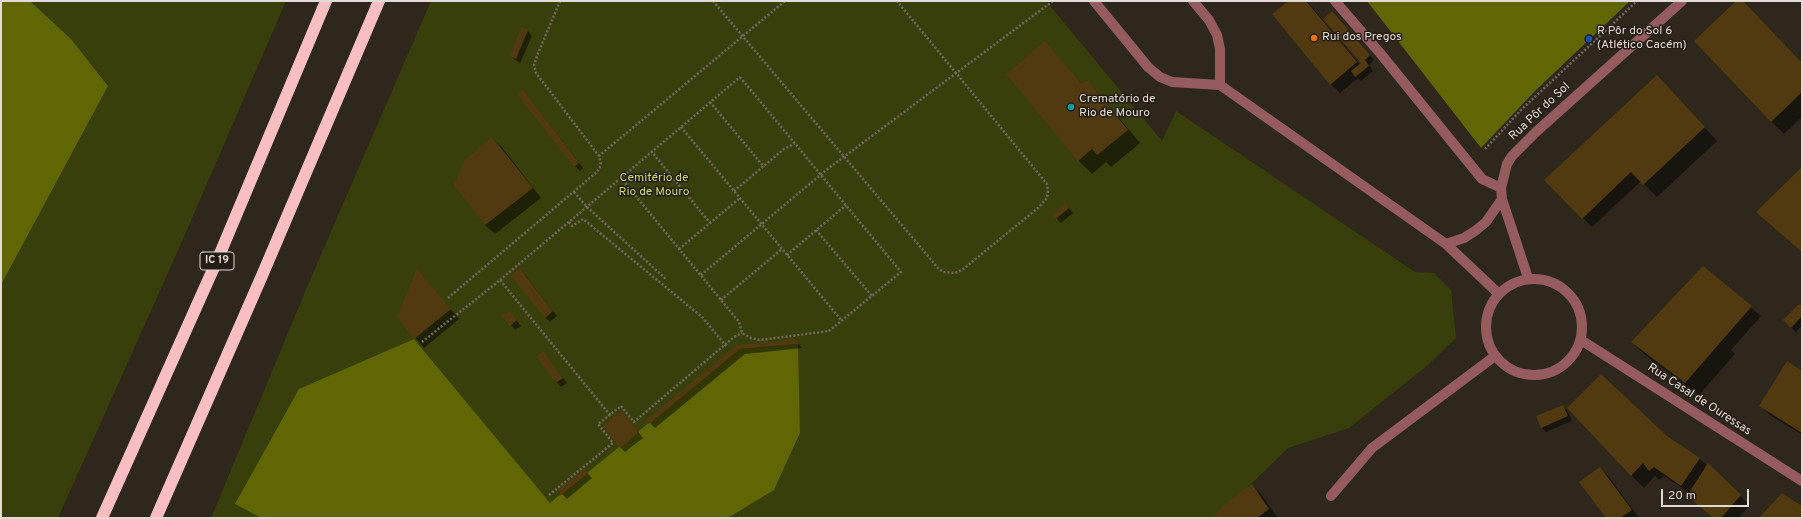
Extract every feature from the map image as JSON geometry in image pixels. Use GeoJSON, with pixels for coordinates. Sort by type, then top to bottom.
{"type":"FeatureCollection","features":[{"type":"Feature","properties":{"kind":"highway","name":"IC 19"},"geometry":{"type":"LineString","coordinates":[[102,518],[219,256],[326,1]]}},
{"type":"Feature","properties":{"kind":"highway"},"geometry":{"type":"LineString","coordinates":[[156,518],[261,278],[378,1]]}},
{"type":"Feature","properties":{"kind":"street"},"geometry":{"type":"LineString","coordinates":[[1094,1],[1148,67],[1160,77],[1172,82],[1220,85],[1446,244],[1499,294]]}},
{"type":"Feature","properties":{"kind":"street"},"geometry":{"type":"LineString","coordinates":[[1193,1],[1210,20],[1217,35],[1220,49],[1220,85]]}},
{"type":"Feature","properties":{"kind":"street"},"geometry":{"type":"LineString","coordinates":[[1335,1],[1380,53],[1482,179],[1502,188]]}},
{"type":"Feature","properties":{"kind":"street","name":"Rua Pôr do Sol"},"geometry":{"type":"LineString","coordinates":[[1528,278],[1502,199],[1502,188],[1507,164],[1512,156],[1536,132],[1682,1]]}},
{"type":"Feature","properties":{"kind":"street"},"geometry":{"type":"LineString","coordinates":[[1446,244],[1464,238],[1475,231],[1486,222],[1502,199]]}},
{"type":"Feature","properties":{"kind":"street"},"geometry":{"type":"LineString","coordinates":[[1528,278],[1544,279],[1558,284],[1571,295],[1579,308],[1583,324],[1581,340],[1575,354],[1564,366],[1550,373],[1535,376],[1520,374],[1506,366],[1495,356],[1488,342],[1486,327],[1488,311],[1495,298],[1506,287],[1516,281],[1528,278]]}},
{"type":"Feature","properties":{"kind":"street","name":"Rua Casal de Ouressas"},"geometry":{"type":"LineString","coordinates":[[1581,340],[1802,481]]}},
{"type":"Feature","properties":{"kind":"street"},"geometry":{"type":"LineString","coordinates":[[1331,496],[1372,448],[1495,356]]}},
{"type":"Feature","properties":{"kind":"path"},"geometry":{"type":"LineString","coordinates":[[448,298],[574,192],[597,172],[601,165],[599,156],[536,73],[534,65],[536,56],[560,1]]}},
{"type":"Feature","properties":{"kind":"path"},"geometry":{"type":"LineString","coordinates":[[713,1],[938,268],[943,272],[955,273],[962,270],[1038,208],[1047,198],[1047,184],[1043,177],[897,1]]}},
{"type":"Feature","properties":{"kind":"path"},"geometry":{"type":"LineString","coordinates":[[599,156],[785,1]]}},
{"type":"Feature","properties":{"kind":"path"},"geometry":{"type":"LineString","coordinates":[[700,275],[844,157],[1053,1]]}},
{"type":"Feature","properties":{"kind":"path"},"geometry":{"type":"LineString","coordinates":[[1482,179],[1484,150],[1522,110],[1637,1]]}},
{"type":"Feature","properties":{"kind":"path"},"geometry":{"type":"LineString","coordinates":[[422,342],[500,280],[740,77],[901,272],[829,331],[824,333],[760,340],[752,338],[742,333],[739,322],[621,178]]}},
{"type":"Feature","properties":{"kind":"path"},"geometry":{"type":"LineString","coordinates":[[710,102],[764,167]]}},
{"type":"Feature","properties":{"kind":"path"},"geometry":{"type":"LineString","coordinates":[[681,127],[842,321]]}},
{"type":"Feature","properties":{"kind":"path"},"geometry":{"type":"LineString","coordinates":[[734,191],[784,149],[795,143]]}},
{"type":"Feature","properties":{"kind":"path"},"geometry":{"type":"LineString","coordinates":[[651,151],[710,223]]}},
{"type":"Feature","properties":{"kind":"path"},"geometry":{"type":"LineString","coordinates":[[574,192],[587,207],[667,280]]}},
{"type":"Feature","properties":{"kind":"path"},"geometry":{"type":"LineString","coordinates":[[679,249],[740,198]]}},
{"type":"Feature","properties":{"kind":"path"},"geometry":{"type":"LineString","coordinates":[[787,255],[846,205]]}},
{"type":"Feature","properties":{"kind":"path"},"geometry":{"type":"LineString","coordinates":[[569,222],[572,226],[583,219],[702,317],[726,346]]}},
{"type":"Feature","properties":{"kind":"path"},"geometry":{"type":"LineString","coordinates":[[816,230],[872,296]]}},
{"type":"Feature","properties":{"kind":"path"},"geometry":{"type":"LineString","coordinates":[[721,300],[782,249]]}},
{"type":"Feature","properties":{"kind":"path"},"geometry":{"type":"LineString","coordinates":[[500,280],[610,415]]}},
{"type":"Feature","properties":{"kind":"path"},"geometry":{"type":"LineString","coordinates":[[549,495],[613,443],[598,424],[621,406],[634,422],[734,338],[742,333]]}},
{"type":"Feature","properties":{"kind":"green space"},"geometry":{"type":"Polygon","coordinates":[[[1,1],[30,1],[71,39],[108,86],[1,285],[1,1]]]}},
{"type":"Feature","properties":{"kind":"green space"},"geometry":{"type":"Polygon","coordinates":[[[30,1],[286,1],[180,246],[58,518],[1,518],[1,285],[108,86],[71,39],[30,1]]]}},
{"type":"Feature","properties":{"kind":"green space","name":"Cemitério de Rio de Mouro"},"geometry":{"type":"Polygon","coordinates":[[[431,1],[1046,1],[1162,141],[1176,111],[1415,272],[1434,273],[1451,290],[1456,338],[1428,365],[1349,428],[1288,448],[1216,518],[728,518],[774,490],[800,433],[797,344],[620,448],[550,504],[414,339],[236,504],[261,518],[211,518],[310,280],[431,1]]]}},
{"type":"Feature","properties":{"kind":"green space"},"geometry":{"type":"Polygon","coordinates":[[[1367,1],[1630,1],[1535,91],[1481,148],[1367,1]]]}},
{"type":"Feature","properties":{"kind":"green space"},"geometry":{"type":"Polygon","coordinates":[[[414,339],[550,503],[740,349],[798,344],[800,433],[774,490],[728,518],[261,518],[235,504],[299,389],[414,339]]]}},
{"type":"Feature","properties":{"kind":"building","name":"Rui dos Pregos"},"geometry":{"type":"Polygon","coordinates":[[[1288,1],[1306,1],[1357,62],[1330,85],[1272,14],[1288,1]]]}},
{"type":"Feature","properties":{"kind":"building"},"geometry":{"type":"Polygon","coordinates":[[[1736,1],[1743,1],[1802,63],[1802,92],[1771,122],[1694,41],[1736,1]]]}},
{"type":"Feature","properties":{"kind":"building"},"geometry":{"type":"Polygon","coordinates":[[[1332,11],[1370,55],[1365,60],[1369,66],[1355,77],[1351,71],[1361,63],[1323,19],[1332,11]]]}},
{"type":"Feature","properties":{"kind":"building"},"geometry":{"type":"Polygon","coordinates":[[[522,27],[528,30],[516,59],[509,56],[522,27]]]}},
{"type":"Feature","properties":{"kind":"building","name":"Crematório de Rio de Mouro"},"geometry":{"type":"Polygon","coordinates":[[[1045,41],[1082,84],[1087,80],[1128,130],[1097,155],[1092,149],[1078,161],[1006,74],[1045,41]]]}},
{"type":"Feature","properties":{"kind":"building"},"geometry":{"type":"Polygon","coordinates":[[[1657,75],[1705,127],[1643,185],[1631,172],[1582,219],[1544,180],[1657,75]]]}},
{"type":"Feature","properties":{"kind":"building"},"geometry":{"type":"Polygon","coordinates":[[[523,90],[579,163],[574,167],[517,94],[523,90]]]}},
{"type":"Feature","properties":{"kind":"building"},"geometry":{"type":"Polygon","coordinates":[[[492,137],[533,188],[485,225],[454,185],[464,161],[492,137]]]}},
{"type":"Feature","properties":{"kind":"building"},"geometry":{"type":"Polygon","coordinates":[[[1802,167],[1802,252],[1756,212],[1802,167]]]}},
{"type":"Feature","properties":{"kind":"building"},"geometry":{"type":"Polygon","coordinates":[[[1066,203],[1069,208],[1056,219],[1052,215],[1066,203]]]}},
{"type":"Feature","properties":{"kind":"building"},"geometry":{"type":"Polygon","coordinates":[[[1703,266],[1752,306],[1685,383],[1631,342],[1703,266]]]}},
{"type":"Feature","properties":{"kind":"building"},"geometry":{"type":"Polygon","coordinates":[[[519,268],[553,311],[545,318],[511,276],[519,268]]]}},
{"type":"Feature","properties":{"kind":"building"},"geometry":{"type":"Polygon","coordinates":[[[417,269],[451,309],[414,339],[397,317],[417,269]]]}},
{"type":"Feature","properties":{"kind":"building"},"geometry":{"type":"Polygon","coordinates":[[[1799,304],[1802,306],[1802,316],[1791,328],[1783,320],[1799,304]]]}},
{"type":"Feature","properties":{"kind":"building"},"geometry":{"type":"Polygon","coordinates":[[[510,311],[517,320],[510,326],[502,316],[510,311]]]}},
{"type":"Feature","properties":{"kind":"building"},"geometry":{"type":"Polygon","coordinates":[[[797,339],[798,344],[740,349],[649,424],[646,420],[737,345],[797,339]]]}},
{"type":"Feature","properties":{"kind":"building"},"geometry":{"type":"Polygon","coordinates":[[[543,351],[563,378],[556,383],[536,356],[543,351]]]}},
{"type":"Feature","properties":{"kind":"building"},"geometry":{"type":"Polygon","coordinates":[[[1787,361],[1802,371],[1802,433],[1759,406],[1787,361]]]}},
{"type":"Feature","properties":{"kind":"building"},"geometry":{"type":"Polygon","coordinates":[[[1601,374],[1667,436],[1700,458],[1681,486],[1654,467],[1649,471],[1643,463],[1631,476],[1567,408],[1601,374]]]}},
{"type":"Feature","properties":{"kind":"building"},"geometry":{"type":"Polygon","coordinates":[[[1563,405],[1568,416],[1541,428],[1536,416],[1563,405]]]}},
{"type":"Feature","properties":{"kind":"building"},"geometry":{"type":"Polygon","coordinates":[[[621,411],[639,432],[620,448],[602,426],[621,411]]]}},
{"type":"Feature","properties":{"kind":"building"},"geometry":{"type":"Polygon","coordinates":[[[1708,463],[1741,495],[1721,518],[1713,518],[1687,496],[1708,463]]]}},
{"type":"Feature","properties":{"kind":"building"},"geometry":{"type":"Polygon","coordinates":[[[1600,467],[1632,510],[1620,518],[1606,518],[1579,482],[1600,467]]]}},
{"type":"Feature","properties":{"kind":"building"},"geometry":{"type":"Polygon","coordinates":[[[584,469],[588,473],[561,495],[558,490],[584,469]]]}},
{"type":"Feature","properties":{"kind":"building"},"geometry":{"type":"Polygon","coordinates":[[[1252,484],[1269,509],[1257,518],[1212,518],[1231,499],[1252,484]]]}},
{"type":"Feature","properties":{"kind":"building"},"geometry":{"type":"Polygon","coordinates":[[[1782,493],[1802,506],[1802,518],[1759,518],[1782,493]]]}},
{"type":"Feature","properties":{"kind":"place","name":"Rui dos Pregos"},"geometry":{"type":"Point","coordinates":[1314,38]}},
{"type":"Feature","properties":{"kind":"place","name":"R Pôr do Sol 6 (Atlético Cacém)"},"geometry":{"type":"Point","coordinates":[1589,39]}},
{"type":"Feature","properties":{"kind":"place","name":"Crematório de Rio de Mouro"},"geometry":{"type":"Point","coordinates":[1071,107]}}]}
